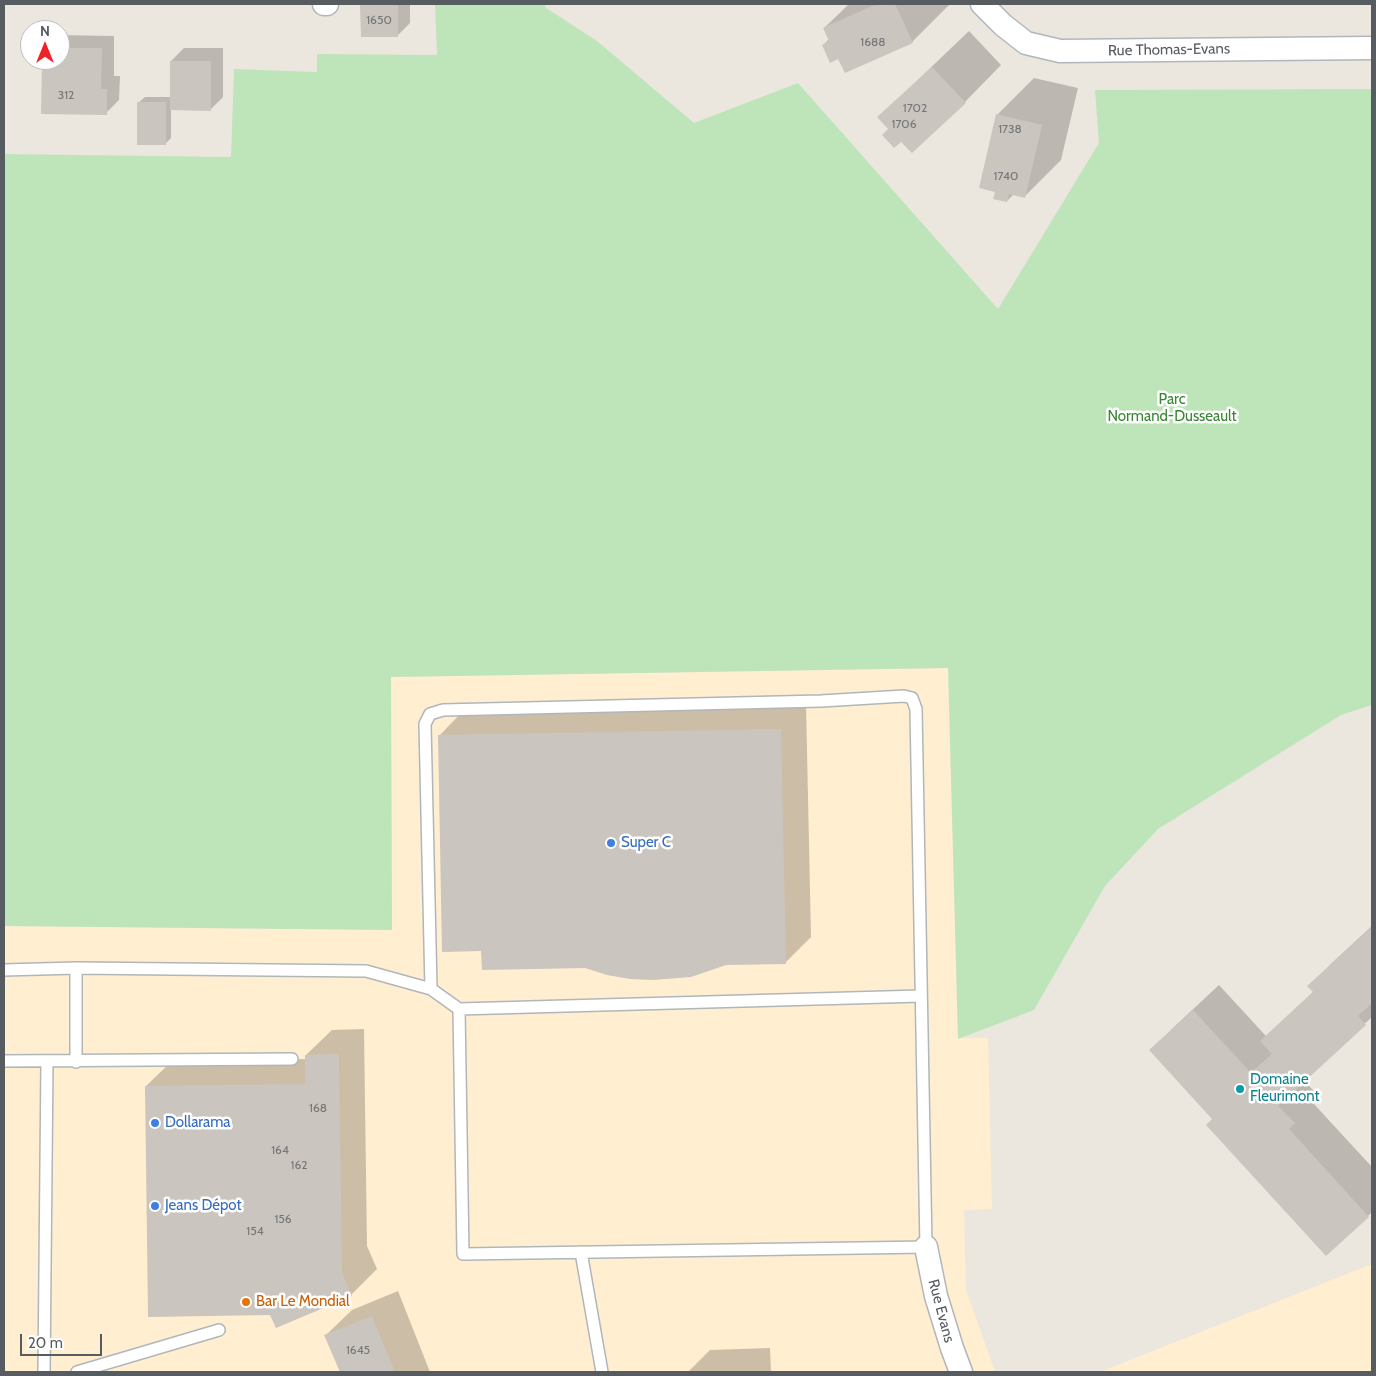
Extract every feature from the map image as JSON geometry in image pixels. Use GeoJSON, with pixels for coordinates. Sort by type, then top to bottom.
{"type":"FeatureCollection","features":[{"type":"Feature","properties":{"kind":"street","name":"Rue Thomas-Evans"},"geometry":{"type":"LineString","coordinates":[[982,4],[1026,43],[1060,51],[1372,48]]}},
{"type":"Feature","properties":{"kind":"street","name":"Rue Evans"},"geometry":{"type":"LineString","coordinates":[[926,1248],[939,1304],[952,1348],[962,1372]]}},
{"type":"Feature","properties":{"kind":"lane"},"geometry":{"type":"LineString","coordinates":[[431,989],[425,724],[430,714],[443,710],[821,701],[904,696],[912,698],[916,709],[926,1248],[463,1254],[459,1009]]}},
{"type":"Feature","properties":{"kind":"lane"},"geometry":{"type":"LineString","coordinates":[[76,968],[76,1062]]}},
{"type":"Feature","properties":{"kind":"lane"},"geometry":{"type":"LineString","coordinates":[[4,970],[76,968],[366,971],[431,989],[459,1009],[921,996]]}},
{"type":"Feature","properties":{"kind":"lane"},"geometry":{"type":"LineString","coordinates":[[4,1062],[292,1059]]}},
{"type":"Feature","properties":{"kind":"lane"},"geometry":{"type":"LineString","coordinates":[[44,1372],[47,1062]]}},
{"type":"Feature","properties":{"kind":"lane"},"geometry":{"type":"LineString","coordinates":[[581,1252],[602,1372]]}},
{"type":"Feature","properties":{"kind":"lane"},"geometry":{"type":"LineString","coordinates":[[77,1372],[112,1367],[219,1330]]}},
{"type":"Feature","properties":{"kind":"shaded area"},"geometry":{"type":"Polygon","coordinates":[[[949,668],[958,1038],[988,1038],[992,1209],[964,1210],[966,1290],[995,1372],[4,1372],[4,926],[392,930],[391,677],[949,668]]]}},
{"type":"Feature","properties":{"kind":"shaded area"},"geometry":{"type":"Polygon","coordinates":[[[1372,1264],[1372,1372],[1100,1372],[1372,1264]]]}},
{"type":"Feature","properties":{"kind":"green space","name":"Parc Normand-Dusseault"},"geometry":{"type":"Polygon","coordinates":[[[435,4],[544,4],[546,8],[597,41],[694,123],[798,83],[998,309],[1099,143],[1095,90],[1372,89],[1372,705],[1341,715],[1158,829],[1105,886],[1034,1010],[958,1039],[948,668],[391,677],[392,930],[4,926],[4,154],[231,157],[234,69],[317,72],[317,54],[437,55],[435,4]]]}},
{"type":"Feature","properties":{"kind":"building"},"geometry":{"type":"Polygon","coordinates":[[[360,4],[398,4],[398,37],[361,37],[360,4]]]}},
{"type":"Feature","properties":{"kind":"building"},"geometry":{"type":"Polygon","coordinates":[[[877,4],[895,4],[913,43],[845,73],[838,59],[830,63],[822,45],[829,41],[823,28],[877,4]]]}},
{"type":"Feature","properties":{"kind":"building"},"geometry":{"type":"Polygon","coordinates":[[[70,48],[102,48],[101,89],[107,89],[107,115],[41,114],[42,70],[70,70],[70,48]]]}},
{"type":"Feature","properties":{"kind":"building"},"geometry":{"type":"Polygon","coordinates":[[[170,61],[211,61],[211,111],[170,110],[170,61]]]}},
{"type":"Feature","properties":{"kind":"building"},"geometry":{"type":"Polygon","coordinates":[[[932,67],[966,103],[912,153],[901,142],[894,148],[882,135],[888,129],[877,117],[932,67]]]}},
{"type":"Feature","properties":{"kind":"building"},"geometry":{"type":"Polygon","coordinates":[[[137,102],[166,102],[166,145],[137,145],[137,102]]]}},
{"type":"Feature","properties":{"kind":"building"},"geometry":{"type":"Polygon","coordinates":[[[996,114],[1042,125],[1025,198],[1009,194],[1007,202],[993,199],[995,192],[979,188],[996,114]]]}},
{"type":"Feature","properties":{"kind":"building","name":"Super C"},"geometry":{"type":"Polygon","coordinates":[[[781,729],[786,964],[726,965],[691,977],[653,980],[607,975],[585,968],[482,970],[481,951],[442,952],[438,735],[781,729]]]}},
{"type":"Feature","properties":{"kind":"building","name":"Domaine Fleurimont"},"geometry":{"type":"Polygon","coordinates":[[[1372,927],[1372,1003],[1358,1016],[1366,1025],[1278,1106],[1295,1123],[1289,1129],[1369,1217],[1326,1256],[1206,1125],[1212,1119],[1149,1050],[1193,1010],[1251,1073],[1272,1054],[1260,1041],[1313,992],[1307,986],[1372,927]]]}},
{"type":"Feature","properties":{"kind":"building"},"geometry":{"type":"Polygon","coordinates":[[[339,1054],[342,1272],[352,1296],[276,1328],[270,1315],[148,1317],[145,1086],[305,1084],[305,1055],[339,1054]]]}},
{"type":"Feature","properties":{"kind":"building"},"geometry":{"type":"Polygon","coordinates":[[[372,1316],[395,1372],[340,1372],[324,1335],[372,1316]]]}},
{"type":"Feature","properties":{"kind":"place","name":"Super C"},"geometry":{"type":"Point","coordinates":[611,843]}},
{"type":"Feature","properties":{"kind":"place","name":"Domaine Fleurimont"},"geometry":{"type":"Point","coordinates":[1240,1089]}},
{"type":"Feature","properties":{"kind":"place","name":"Dollarama"},"geometry":{"type":"Point","coordinates":[155,1123]}},
{"type":"Feature","properties":{"kind":"place","name":"Jeans Dépot"},"geometry":{"type":"Point","coordinates":[155,1206]}},
{"type":"Feature","properties":{"kind":"place","name":"Bar Le Mondial"},"geometry":{"type":"Point","coordinates":[246,1302]}}]}
